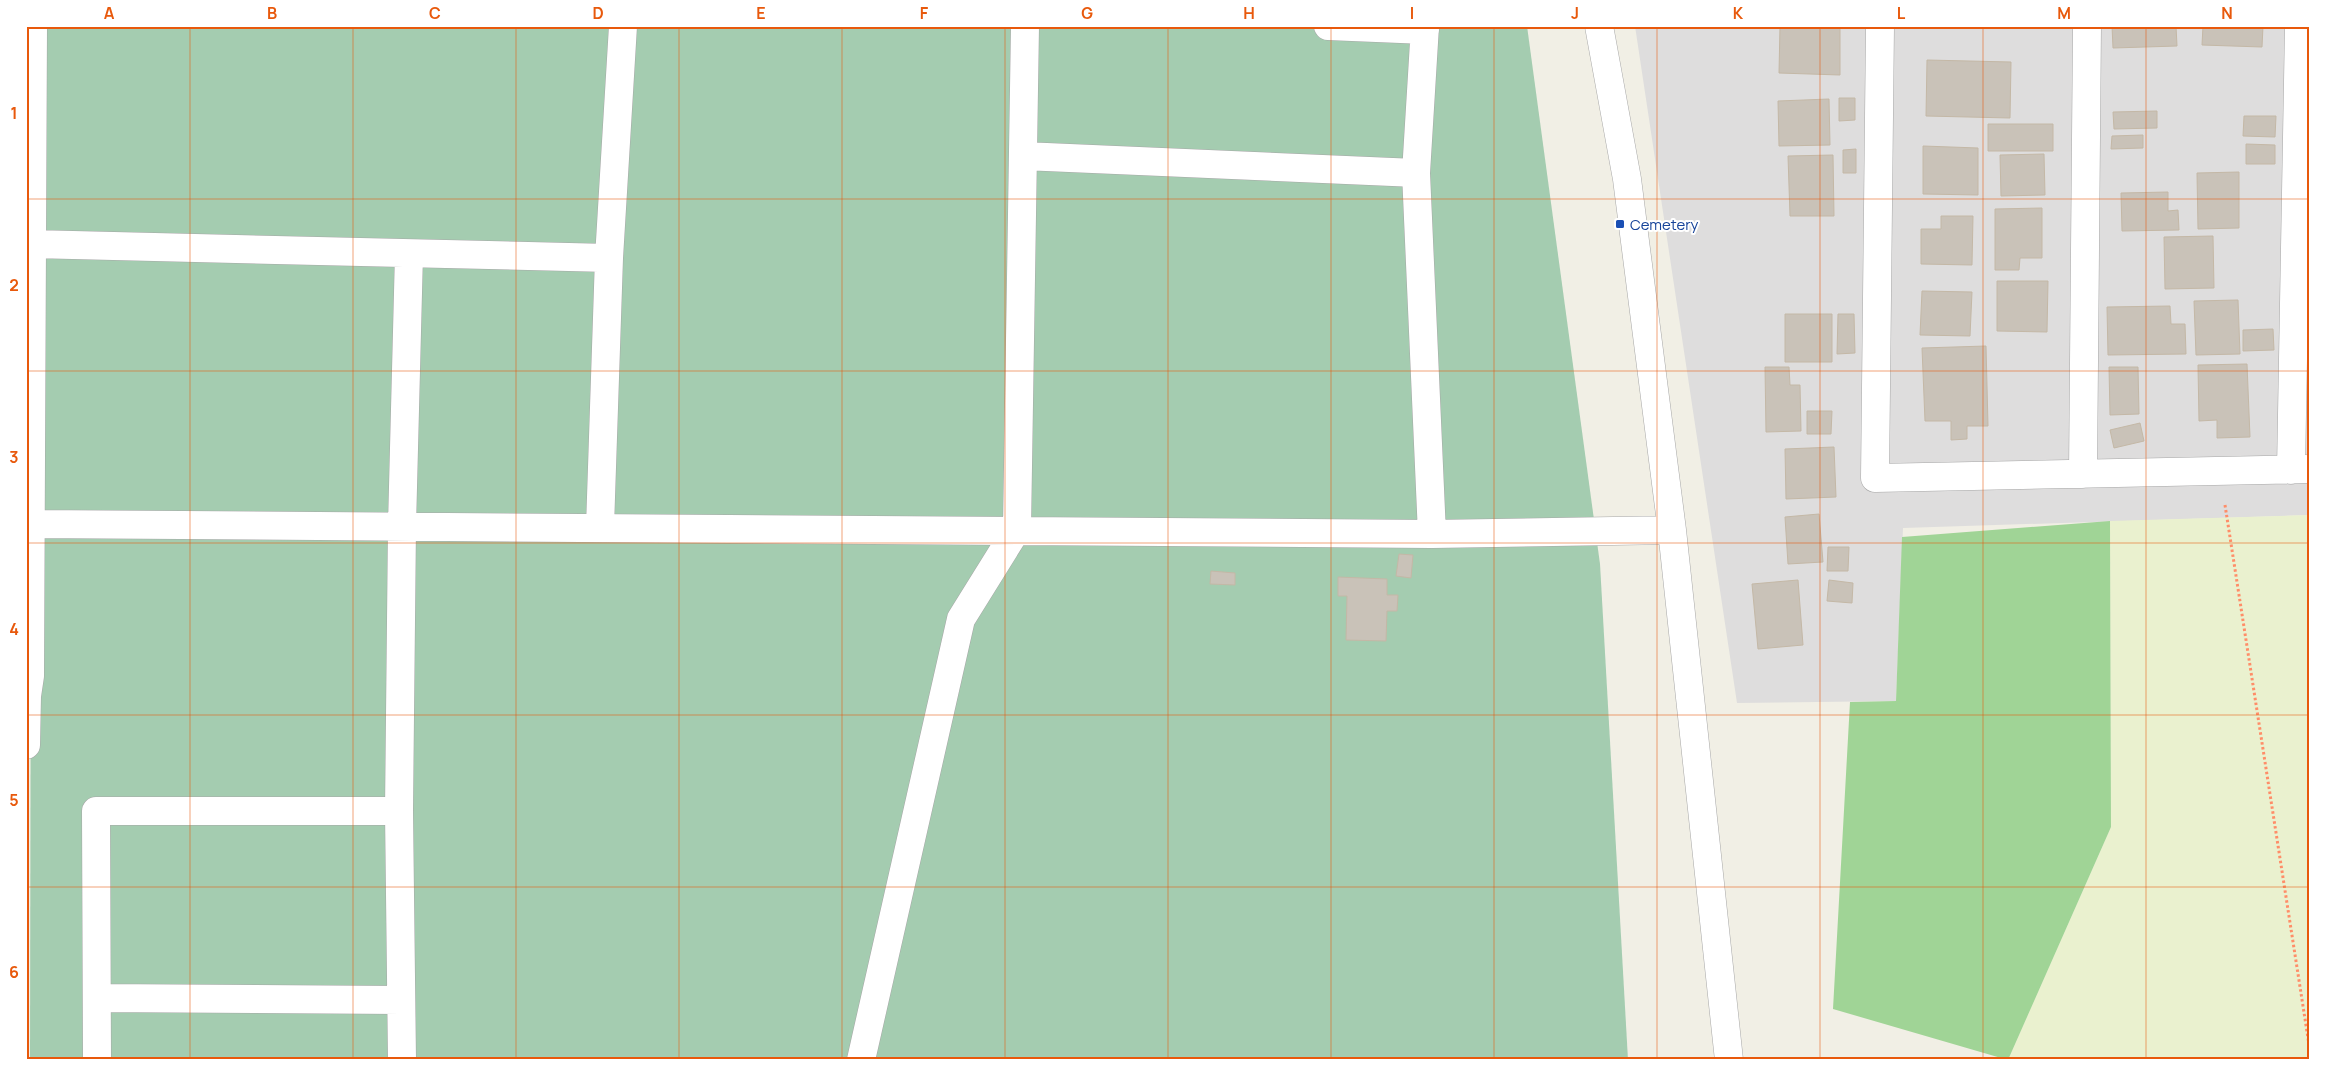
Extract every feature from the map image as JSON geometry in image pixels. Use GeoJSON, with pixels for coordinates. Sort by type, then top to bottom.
{"type":"FeatureCollection","features":[{"type":"Feature","properties":{"kind":"street"},"geometry":{"type":"LineString","coordinates":[[26,745],[26,696],[30,676],[33,26]]}},
{"type":"Feature","properties":{"kind":"street"},"geometry":{"type":"LineString","coordinates":[[600,527],[609,258],[623,26]]}},
{"type":"Feature","properties":{"kind":"street"},"geometry":{"type":"LineString","coordinates":[[862,1060],[961,619],[1017,529],[1025,26]]}},
{"type":"Feature","properties":{"kind":"street"},"geometry":{"type":"LineString","coordinates":[[1328,26],[1425,28],[1416,173],[1432,534]]}},
{"type":"Feature","properties":{"kind":"street"},"geometry":{"type":"LineString","coordinates":[[1599,26],[1627,180],[1672,530],[1730,1060]]}},
{"type":"Feature","properties":{"kind":"street"},"geometry":{"type":"LineString","coordinates":[[1880,26],[1875,478],[2300,469],[2299,26]]}},
{"type":"Feature","properties":{"kind":"street"},"geometry":{"type":"LineString","coordinates":[[2083,474],[2087,26]]}},
{"type":"Feature","properties":{"kind":"street"},"geometry":{"type":"LineString","coordinates":[[1023,156],[1416,173]]}},
{"type":"Feature","properties":{"kind":"street"},"geometry":{"type":"LineString","coordinates":[[32,244],[609,258]]}},
{"type":"Feature","properties":{"kind":"street"},"geometry":{"type":"LineString","coordinates":[[402,1060],[399,811],[402,526],[409,254]]}},
{"type":"Feature","properties":{"kind":"street"},"geometry":{"type":"LineString","coordinates":[[31,524],[1017,529],[1432,534],[1672,530]]}},
{"type":"Feature","properties":{"kind":"street"},"geometry":{"type":"LineString","coordinates":[[97,1060],[96,811],[399,811]]}},
{"type":"Feature","properties":{"kind":"street"},"geometry":{"type":"LineString","coordinates":[[97,998],[401,1000]]}},
{"type":"Feature","properties":{"kind":"path"},"geometry":{"type":"LineString","coordinates":[[2221,472],[2310,1051]]}},
{"type":"Feature","properties":{"kind":"shaded area"},"geometry":{"type":"Polygon","coordinates":[[[1635,26],[2310,26],[2310,515],[1903,528],[1896,701],[1737,703],[1635,26]]]}},
{"type":"Feature","properties":{"kind":"green space"},"geometry":{"type":"Polygon","coordinates":[[[44,26],[1527,26],[1600,564],[1628,1060],[30,1060],[31,524],[44,26]]]}},
{"type":"Feature","properties":{"kind":"green space"},"geometry":{"type":"Polygon","coordinates":[[[2310,515],[2310,1060],[2008,1060],[2111,827],[2110,521],[2310,515]]]}},
{"type":"Feature","properties":{"kind":"green space"},"geometry":{"type":"Polygon","coordinates":[[[2110,521],[2111,827],[2008,1060],[1833,1009],[1850,702],[1896,701],[1902,537],[2110,521]]]}},
{"type":"Feature","properties":{"kind":"building"},"geometry":{"type":"Polygon","coordinates":[[[1780,26],[1840,26],[1840,75],[1779,73],[1780,26]]]}},
{"type":"Feature","properties":{"kind":"building"},"geometry":{"type":"Polygon","coordinates":[[[2112,26],[2176,26],[2177,46],[2113,48],[2112,26]]]}},
{"type":"Feature","properties":{"kind":"building"},"geometry":{"type":"Polygon","coordinates":[[[2203,26],[2263,26],[2262,47],[2202,45],[2203,26]]]}},
{"type":"Feature","properties":{"kind":"building"},"geometry":{"type":"Polygon","coordinates":[[[1927,60],[2011,62],[2010,118],[1926,116],[1927,60]]]}},
{"type":"Feature","properties":{"kind":"building"},"geometry":{"type":"Polygon","coordinates":[[[1839,98],[1855,98],[1855,120],[1839,121],[1839,98]]]}},
{"type":"Feature","properties":{"kind":"building"},"geometry":{"type":"Polygon","coordinates":[[[1829,99],[1830,145],[1779,146],[1778,101],[1829,99]]]}},
{"type":"Feature","properties":{"kind":"building"},"geometry":{"type":"Polygon","coordinates":[[[2157,111],[2157,128],[2114,129],[2113,112],[2157,111]]]}},
{"type":"Feature","properties":{"kind":"building"},"geometry":{"type":"Polygon","coordinates":[[[2244,116],[2276,116],[2275,137],[2243,136],[2244,116]]]}},
{"type":"Feature","properties":{"kind":"building"},"geometry":{"type":"Polygon","coordinates":[[[1988,124],[2053,124],[2053,151],[1988,151],[1988,124]]]}},
{"type":"Feature","properties":{"kind":"building"},"geometry":{"type":"Polygon","coordinates":[[[2143,135],[2143,148],[2111,149],[2112,136],[2143,135]]]}},
{"type":"Feature","properties":{"kind":"building"},"geometry":{"type":"Polygon","coordinates":[[[2246,144],[2275,145],[2275,164],[2246,164],[2246,144]]]}},
{"type":"Feature","properties":{"kind":"building"},"geometry":{"type":"Polygon","coordinates":[[[1923,146],[1978,148],[1978,195],[1923,194],[1923,146]]]}},
{"type":"Feature","properties":{"kind":"building"},"geometry":{"type":"Polygon","coordinates":[[[1856,149],[1856,173],[1843,173],[1843,150],[1856,149]]]}},
{"type":"Feature","properties":{"kind":"building"},"geometry":{"type":"Polygon","coordinates":[[[2044,154],[2045,195],[2001,196],[2000,155],[2044,154]]]}},
{"type":"Feature","properties":{"kind":"building"},"geometry":{"type":"Polygon","coordinates":[[[1833,155],[1834,216],[1790,216],[1788,156],[1833,155]]]}},
{"type":"Feature","properties":{"kind":"building"},"geometry":{"type":"Polygon","coordinates":[[[2239,172],[2239,228],[2198,229],[2197,173],[2239,172]]]}},
{"type":"Feature","properties":{"kind":"building"},"geometry":{"type":"Polygon","coordinates":[[[2168,192],[2168,211],[2178,210],[2179,230],[2122,231],[2121,193],[2168,192]]]}},
{"type":"Feature","properties":{"kind":"building"},"geometry":{"type":"Polygon","coordinates":[[[2042,208],[2042,258],[2020,258],[2019,270],[1995,270],[1995,209],[2042,208]]]}},
{"type":"Feature","properties":{"kind":"building"},"geometry":{"type":"Polygon","coordinates":[[[1941,216],[1973,216],[1972,265],[1921,264],[1921,229],[1941,229],[1941,216]]]}},
{"type":"Feature","properties":{"kind":"building"},"geometry":{"type":"Polygon","coordinates":[[[2213,236],[2214,288],[2165,289],[2164,237],[2213,236]]]}},
{"type":"Feature","properties":{"kind":"building"},"geometry":{"type":"Polygon","coordinates":[[[1997,281],[2048,281],[2047,332],[1997,331],[1997,281]]]}},
{"type":"Feature","properties":{"kind":"building"},"geometry":{"type":"Polygon","coordinates":[[[1922,291],[1972,292],[1970,336],[1920,335],[1922,291]]]}},
{"type":"Feature","properties":{"kind":"building"},"geometry":{"type":"Polygon","coordinates":[[[2238,300],[2240,354],[2196,355],[2194,301],[2238,300]]]}},
{"type":"Feature","properties":{"kind":"building"},"geometry":{"type":"Polygon","coordinates":[[[2170,306],[2171,324],[2185,324],[2186,354],[2108,355],[2107,307],[2170,306]]]}},
{"type":"Feature","properties":{"kind":"building"},"geometry":{"type":"Polygon","coordinates":[[[1785,314],[1832,314],[1832,362],[1785,362],[1785,314]]]}},
{"type":"Feature","properties":{"kind":"building"},"geometry":{"type":"Polygon","coordinates":[[[1838,314],[1854,314],[1855,353],[1837,354],[1838,314]]]}},
{"type":"Feature","properties":{"kind":"building"},"geometry":{"type":"Polygon","coordinates":[[[2273,329],[2274,350],[2243,351],[2243,330],[2273,329]]]}},
{"type":"Feature","properties":{"kind":"building"},"geometry":{"type":"Polygon","coordinates":[[[1986,346],[1988,426],[1967,426],[1967,439],[1951,440],[1951,421],[1925,421],[1922,348],[1986,346]]]}},
{"type":"Feature","properties":{"kind":"building"},"geometry":{"type":"Polygon","coordinates":[[[2247,364],[2250,437],[2217,438],[2217,420],[2199,421],[2198,365],[2247,364]]]}},
{"type":"Feature","properties":{"kind":"building"},"geometry":{"type":"Polygon","coordinates":[[[1765,367],[1789,367],[1790,385],[1800,385],[1801,431],[1766,432],[1765,367]]]}},
{"type":"Feature","properties":{"kind":"building"},"geometry":{"type":"Polygon","coordinates":[[[2109,367],[2138,367],[2139,414],[2110,415],[2109,367]]]}},
{"type":"Feature","properties":{"kind":"building"},"geometry":{"type":"Polygon","coordinates":[[[1807,411],[1832,411],[1831,434],[1807,434],[1807,411]]]}},
{"type":"Feature","properties":{"kind":"building"},"geometry":{"type":"Polygon","coordinates":[[[2140,423],[2144,441],[2114,448],[2110,430],[2140,423]]]}},
{"type":"Feature","properties":{"kind":"building"},"geometry":{"type":"Polygon","coordinates":[[[1834,447],[1836,497],[1786,499],[1785,449],[1834,447]]]}},
{"type":"Feature","properties":{"kind":"building"},"geometry":{"type":"Polygon","coordinates":[[[1819,514],[1823,562],[1788,564],[1785,517],[1819,514]]]}},
{"type":"Feature","properties":{"kind":"building"},"geometry":{"type":"Polygon","coordinates":[[[1828,547],[1849,547],[1848,571],[1827,571],[1828,547]]]}},
{"type":"Feature","properties":{"kind":"building"},"geometry":{"type":"Polygon","coordinates":[[[1399,554],[1413,555],[1411,578],[1396,576],[1399,554]]]}},
{"type":"Feature","properties":{"kind":"building"},"geometry":{"type":"Polygon","coordinates":[[[1211,571],[1235,573],[1235,585],[1210,584],[1211,571]]]}},
{"type":"Feature","properties":{"kind":"building"},"geometry":{"type":"Polygon","coordinates":[[[1338,577],[1387,579],[1387,595],[1398,595],[1397,611],[1387,611],[1386,641],[1346,640],[1347,596],[1338,596],[1338,577]]]}},
{"type":"Feature","properties":{"kind":"building"},"geometry":{"type":"Polygon","coordinates":[[[1798,580],[1803,645],[1758,649],[1752,584],[1798,580]]]}},
{"type":"Feature","properties":{"kind":"building"},"geometry":{"type":"Polygon","coordinates":[[[1829,580],[1853,583],[1852,603],[1827,601],[1829,580]]]}},
{"type":"Feature","properties":{"kind":"place","name":"Cemetery"},"geometry":{"type":"Point","coordinates":[1620,224]}}]}
